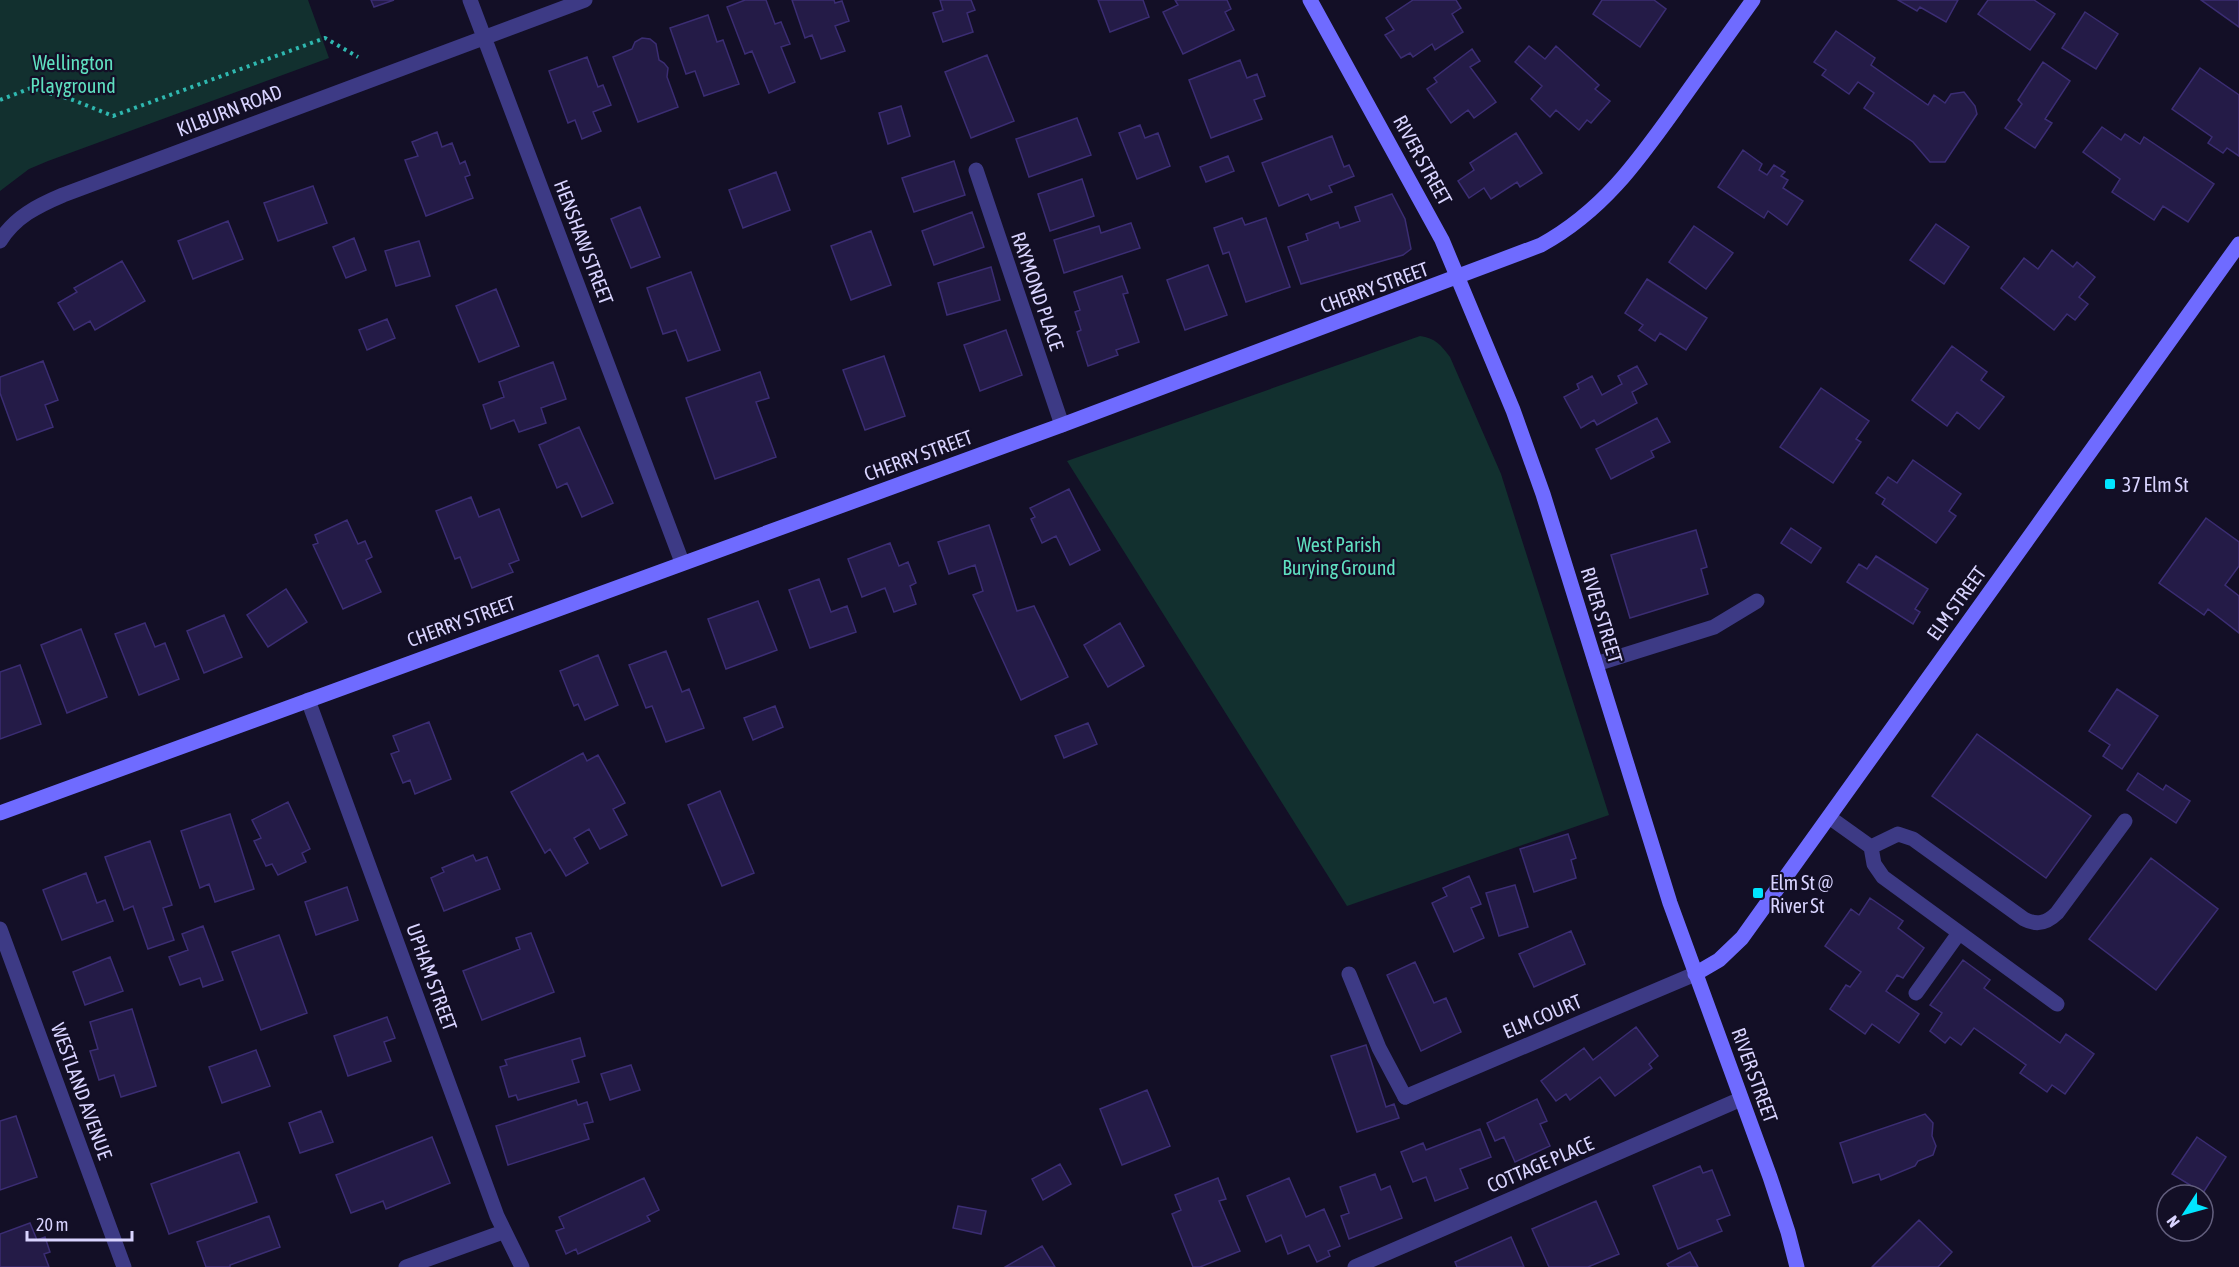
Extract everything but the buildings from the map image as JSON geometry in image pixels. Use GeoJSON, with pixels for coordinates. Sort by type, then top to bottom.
{"type":"FeatureCollection","features":[{"type":"Feature","properties":{"kind":"street","name":"HENSHAW STREET"},"geometry":{"type":"LineString","coordinates":[[470,0],[682,562]]}},
{"type":"Feature","properties":{"kind":"street"},"geometry":{"type":"LineString","coordinates":[[484,37],[585,0]]}},
{"type":"Feature","properties":{"kind":"street","name":"RIVER STREET"},"geometry":{"type":"LineString","coordinates":[[1310,0],[1437,229],[1460,277],[1507,393],[1534,468],[1670,903],[1779,1205],[1797,1267]]}},
{"type":"Feature","properties":{"kind":"street","name":"CHERRY STREET"},"geometry":{"type":"LineString","coordinates":[[0,813],[1062,425],[1541,245],[1572,227],[1602,201],[1649,146],[1754,0]]}},
{"type":"Feature","properties":{"kind":"street","name":"KILBURN ROAD"},"geometry":{"type":"LineString","coordinates":[[0,242],[17,220],[48,201],[484,37]]}},
{"type":"Feature","properties":{"kind":"street","name":"RAYMOND PLACE"},"geometry":{"type":"LineString","coordinates":[[976,170],[1062,425]]}},
{"type":"Feature","properties":{"kind":"street","name":"ELM STREET"},"geometry":{"type":"LineString","coordinates":[[1695,974],[1719,960],[1742,938],[2239,244]]}},
{"type":"Feature","properties":{"kind":"street"},"geometry":{"type":"LineString","coordinates":[[1596,664],[1714,627],[1757,601]]}},
{"type":"Feature","properties":{"kind":"street","name":"UPHAM STREET"},"geometry":{"type":"LineString","coordinates":[[309,700],[503,1232],[522,1267]]}},
{"type":"Feature","properties":{"kind":"street"},"geometry":{"type":"LineString","coordinates":[[1829,817],[1870,847],[1874,864],[1883,877],[2057,1004]]}},
{"type":"Feature","properties":{"kind":"street"},"geometry":{"type":"LineString","coordinates":[[1870,847],[1898,834],[1913,839],[2024,919],[2038,924],[2057,913],[2125,821]]}},
{"type":"Feature","properties":{"kind":"street","name":"WESTLAND AVENUE"},"geometry":{"type":"LineString","coordinates":[[0,929],[124,1267]]}},
{"type":"Feature","properties":{"kind":"street"},"geometry":{"type":"LineString","coordinates":[[1916,993],[1959,933]]}},
{"type":"Feature","properties":{"kind":"street","name":"ELM COURT"},"geometry":{"type":"LineString","coordinates":[[1349,975],[1378,1048],[1405,1097],[1695,974]]}},
{"type":"Feature","properties":{"kind":"street","name":"COTTAGE PLACE"},"geometry":{"type":"LineString","coordinates":[[1355,1267],[1741,1099]]}},
{"type":"Feature","properties":{"kind":"street"},"geometry":{"type":"LineString","coordinates":[[406,1267],[503,1232]]}},
{"type":"Feature","properties":{"kind":"path"},"geometry":{"type":"LineString","coordinates":[[0,100],[31,88],[73,99],[114,116],[325,38],[385,74]]}},
{"type":"Feature","properties":{"kind":"green space","name":"Wellington Playground"},"geometry":{"type":"Polygon","coordinates":[[[0,0],[308,0],[329,58],[48,161],[29,169],[0,191],[0,0]]]}},
{"type":"Feature","properties":{"kind":"green space","name":"West Parish Burying Ground"},"geometry":{"type":"Polygon","coordinates":[[[1420,336],[1430,338],[1450,357],[1501,474],[1609,815],[1347,906],[1067,461],[1420,336]]]}},
{"type":"Feature","properties":{"kind":"place","name":"37 Elm St"},"geometry":{"type":"Point","coordinates":[2110,484]}},
{"type":"Feature","properties":{"kind":"place","name":"Elm St @ River St"},"geometry":{"type":"Point","coordinates":[1758,893]}}]}
